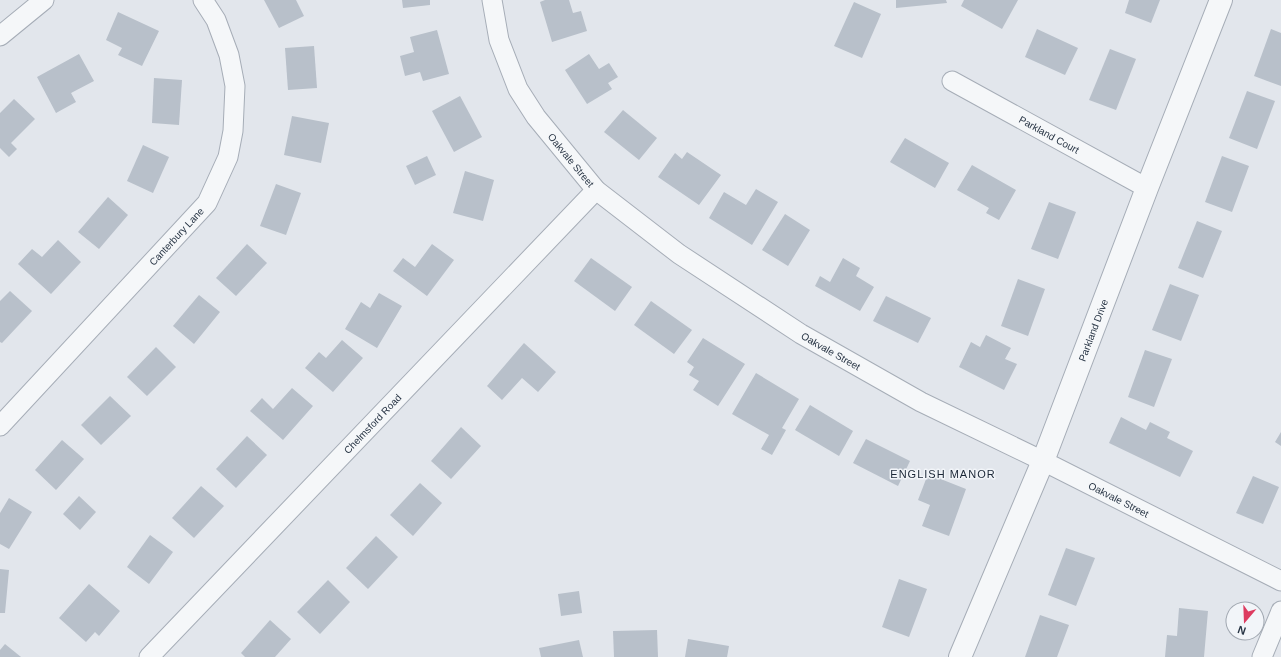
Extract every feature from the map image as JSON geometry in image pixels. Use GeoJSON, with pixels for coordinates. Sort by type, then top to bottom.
{"type":"FeatureCollection","features":[{"type":"Feature","properties":{"kind":"street"},"geometry":{"type":"LineString","coordinates":[[0,36],[44,0]]}},
{"type":"Feature","properties":{"kind":"street","name":"Canterbury Lane"},"geometry":{"type":"LineString","coordinates":[[0,426],[207,203],[228,157],[233,131],[234,86],[229,55],[216,20],[203,0]]}},
{"type":"Feature","properties":{"kind":"street","name":"Oakvale Street"},"geometry":{"type":"LineString","coordinates":[[492,0],[498,40],[518,89],[536,117],[596,190],[679,254],[802,334],[921,402],[1281,581]]}},
{"type":"Feature","properties":{"kind":"street","name":"Parkland Drive"},"geometry":{"type":"LineString","coordinates":[[960,657],[1043,462],[1147,188],[1221,0]]}},
{"type":"Feature","properties":{"kind":"street","name":"Parkland Court"},"geometry":{"type":"LineString","coordinates":[[952,82],[1147,188]]}},
{"type":"Feature","properties":{"kind":"street","name":"Chelmsford Road"},"geometry":{"type":"LineString","coordinates":[[149,657],[596,190]]}},
{"type":"Feature","properties":{"kind":"street"},"geometry":{"type":"LineString","coordinates":[[1262,657],[1281,611]]}},
{"type":"Feature","properties":{"kind":"building"},"geometry":{"type":"Polygon","coordinates":[[[264,0],[296,0],[304,16],[279,28],[264,0]]]}},
{"type":"Feature","properties":{"kind":"building"},"geometry":{"type":"Polygon","coordinates":[[[402,0],[430,0],[430,5],[403,8],[402,0]]]}},
{"type":"Feature","properties":{"kind":"building"},"geometry":{"type":"Polygon","coordinates":[[[545,0],[569,0],[573,13],[581,11],[587,31],[552,42],[540,2],[545,0]]]}},
{"type":"Feature","properties":{"kind":"building"},"geometry":{"type":"Polygon","coordinates":[[[896,0],[946,0],[947,3],[896,8],[896,0]]]}},
{"type":"Feature","properties":{"kind":"building"},"geometry":{"type":"Polygon","coordinates":[[[964,0],[1018,0],[1002,29],[961,6],[964,0]]]}},
{"type":"Feature","properties":{"kind":"building"},"geometry":{"type":"Polygon","coordinates":[[[1129,0],[1160,0],[1151,23],[1125,13],[1129,0]]]}},
{"type":"Feature","properties":{"kind":"building"},"geometry":{"type":"Polygon","coordinates":[[[854,2],[881,14],[862,58],[834,46],[854,2]]]}},
{"type":"Feature","properties":{"kind":"building"},"geometry":{"type":"Polygon","coordinates":[[[118,12],[159,31],[142,66],[118,55],[122,48],[106,40],[118,12]]]}},
{"type":"Feature","properties":{"kind":"building"},"geometry":{"type":"Polygon","coordinates":[[[1037,29],[1078,48],[1065,75],[1025,57],[1037,29]]]}},
{"type":"Feature","properties":{"kind":"building"},"geometry":{"type":"Polygon","coordinates":[[[1271,29],[1281,33],[1281,86],[1254,76],[1271,29]]]}},
{"type":"Feature","properties":{"kind":"building"},"geometry":{"type":"Polygon","coordinates":[[[437,30],[449,74],[423,81],[420,72],[405,76],[400,56],[414,52],[410,37],[437,30]]]}},
{"type":"Feature","properties":{"kind":"building"},"geometry":{"type":"Polygon","coordinates":[[[314,46],[317,88],[288,90],[285,48],[314,46]]]}},
{"type":"Feature","properties":{"kind":"building"},"geometry":{"type":"Polygon","coordinates":[[[1110,49],[1136,59],[1116,110],[1089,100],[1110,49]]]}},
{"type":"Feature","properties":{"kind":"building"},"geometry":{"type":"Polygon","coordinates":[[[79,54],[94,81],[71,93],[76,102],[56,113],[37,77],[79,54]]]}},
{"type":"Feature","properties":{"kind":"building"},"geometry":{"type":"Polygon","coordinates":[[[589,54],[599,69],[609,63],[618,77],[608,83],[612,89],[587,104],[565,70],[589,54]]]}},
{"type":"Feature","properties":{"kind":"building"},"geometry":{"type":"Polygon","coordinates":[[[154,78],[182,80],[179,125],[152,123],[154,78]]]}},
{"type":"Feature","properties":{"kind":"building"},"geometry":{"type":"Polygon","coordinates":[[[1247,91],[1275,101],[1257,149],[1229,138],[1247,91]]]}},
{"type":"Feature","properties":{"kind":"building"},"geometry":{"type":"Polygon","coordinates":[[[460,96],[482,137],[454,152],[432,111],[460,96]]]}},
{"type":"Feature","properties":{"kind":"building"},"geometry":{"type":"Polygon","coordinates":[[[14,99],[35,119],[11,143],[17,149],[9,157],[0,148],[0,113],[14,99]]]}},
{"type":"Feature","properties":{"kind":"building"},"geometry":{"type":"Polygon","coordinates":[[[623,110],[657,138],[639,160],[604,132],[623,110]]]}},
{"type":"Feature","properties":{"kind":"building"},"geometry":{"type":"Polygon","coordinates":[[[292,116],[329,123],[321,163],[284,155],[292,116]]]}},
{"type":"Feature","properties":{"kind":"building"},"geometry":{"type":"Polygon","coordinates":[[[905,138],[949,163],[935,188],[890,162],[905,138]]]}},
{"type":"Feature","properties":{"kind":"building"},"geometry":{"type":"Polygon","coordinates":[[[143,145],[169,157],[153,193],[127,181],[143,145]]]}},
{"type":"Feature","properties":{"kind":"building"},"geometry":{"type":"Polygon","coordinates":[[[687,152],[721,175],[699,205],[658,177],[675,153],[682,159],[687,152]]]}},
{"type":"Feature","properties":{"kind":"building"},"geometry":{"type":"Polygon","coordinates":[[[427,156],[436,175],[415,185],[406,166],[427,156]]]}},
{"type":"Feature","properties":{"kind":"building"},"geometry":{"type":"Polygon","coordinates":[[[1222,156],[1249,166],[1232,212],[1205,202],[1222,156]]]}},
{"type":"Feature","properties":{"kind":"building"},"geometry":{"type":"Polygon","coordinates":[[[972,165],[1016,190],[999,220],[986,213],[989,208],[957,190],[972,165]]]}},
{"type":"Feature","properties":{"kind":"building"},"geometry":{"type":"Polygon","coordinates":[[[465,171],[494,180],[483,221],[453,213],[465,171]]]}},
{"type":"Feature","properties":{"kind":"building"},"geometry":{"type":"Polygon","coordinates":[[[276,184],[301,193],[286,235],[260,226],[276,184]]]}},
{"type":"Feature","properties":{"kind":"building"},"geometry":{"type":"Polygon","coordinates":[[[756,189],[778,202],[752,245],[709,218],[724,192],[746,205],[756,189]]]}},
{"type":"Feature","properties":{"kind":"building"},"geometry":{"type":"Polygon","coordinates":[[[108,197],[128,215],[99,249],[78,232],[108,197]]]}},
{"type":"Feature","properties":{"kind":"building"},"geometry":{"type":"Polygon","coordinates":[[[1049,202],[1076,212],[1058,259],[1031,249],[1049,202]]]}},
{"type":"Feature","properties":{"kind":"building"},"geometry":{"type":"Polygon","coordinates":[[[785,214],[810,230],[788,266],[762,250],[785,214]]]}},
{"type":"Feature","properties":{"kind":"building"},"geometry":{"type":"Polygon","coordinates":[[[1197,221],[1222,231],[1203,278],[1178,268],[1197,221]]]}},
{"type":"Feature","properties":{"kind":"building"},"geometry":{"type":"Polygon","coordinates":[[[58,240],[81,262],[51,294],[18,264],[32,249],[42,257],[58,240]]]}},
{"type":"Feature","properties":{"kind":"building"},"geometry":{"type":"Polygon","coordinates":[[[247,244],[267,263],[236,296],[216,278],[247,244]]]}},
{"type":"Feature","properties":{"kind":"building"},"geometry":{"type":"Polygon","coordinates":[[[432,244],[454,260],[427,296],[393,271],[403,258],[415,267],[432,244]]]}},
{"type":"Feature","properties":{"kind":"building"},"geometry":{"type":"Polygon","coordinates":[[[591,258],[632,287],[615,311],[574,281],[591,258]]]}},
{"type":"Feature","properties":{"kind":"building"},"geometry":{"type":"Polygon","coordinates":[[[843,258],[860,268],[856,276],[874,287],[860,311],[815,286],[820,276],[830,282],[843,258]]]}},
{"type":"Feature","properties":{"kind":"building"},"geometry":{"type":"Polygon","coordinates":[[[1018,279],[1045,289],[1028,336],[1001,326],[1018,279]]]}},
{"type":"Feature","properties":{"kind":"building"},"geometry":{"type":"Polygon","coordinates":[[[1170,284],[1199,295],[1181,341],[1152,330],[1170,284]]]}},
{"type":"Feature","properties":{"kind":"building"},"geometry":{"type":"Polygon","coordinates":[[[10,291],[32,311],[2,343],[0,342],[0,301],[10,291]]]}},
{"type":"Feature","properties":{"kind":"building"},"geometry":{"type":"Polygon","coordinates":[[[379,293],[402,306],[377,348],[345,329],[361,302],[370,308],[379,293]]]}},
{"type":"Feature","properties":{"kind":"building"},"geometry":{"type":"Polygon","coordinates":[[[199,295],[220,312],[194,344],[173,326],[199,295]]]}},
{"type":"Feature","properties":{"kind":"building"},"geometry":{"type":"Polygon","coordinates":[[[886,296],[931,318],[918,343],[873,321],[886,296]]]}},
{"type":"Feature","properties":{"kind":"building"},"geometry":{"type":"Polygon","coordinates":[[[651,301],[692,330],[674,354],[634,325],[651,301]]]}},
{"type":"Feature","properties":{"kind":"building"},"geometry":{"type":"Polygon","coordinates":[[[986,335],[1011,348],[1005,359],[1017,364],[1004,390],[959,367],[971,342],[980,347],[986,335]]]}},
{"type":"Feature","properties":{"kind":"building"},"geometry":{"type":"Polygon","coordinates":[[[703,338],[745,364],[718,406],[693,390],[699,381],[689,375],[694,367],[687,362],[703,338]]]}},
{"type":"Feature","properties":{"kind":"building"},"geometry":{"type":"Polygon","coordinates":[[[342,340],[363,358],[333,392],[305,368],[319,352],[326,358],[342,340]]]}},
{"type":"Feature","properties":{"kind":"building"},"geometry":{"type":"Polygon","coordinates":[[[524,343],[556,372],[538,392],[522,378],[502,400],[487,386],[524,343]]]}},
{"type":"Feature","properties":{"kind":"building"},"geometry":{"type":"Polygon","coordinates":[[[156,347],[176,367],[147,396],[127,377],[156,347]]]}},
{"type":"Feature","properties":{"kind":"building"},"geometry":{"type":"Polygon","coordinates":[[[1145,350],[1172,359],[1154,407],[1128,397],[1145,350]]]}},
{"type":"Feature","properties":{"kind":"building"},"geometry":{"type":"Polygon","coordinates":[[[756,373],[799,399],[782,428],[786,430],[772,455],[761,449],[769,435],[732,414],[756,373]]]}},
{"type":"Feature","properties":{"kind":"building"},"geometry":{"type":"Polygon","coordinates":[[[292,388],[313,406],[283,440],[250,411],[262,398],[273,409],[292,388]]]}},
{"type":"Feature","properties":{"kind":"building"},"geometry":{"type":"Polygon","coordinates":[[[110,396],[131,416],[101,445],[81,425],[110,396]]]}},
{"type":"Feature","properties":{"kind":"building"},"geometry":{"type":"Polygon","coordinates":[[[810,405],[853,431],[839,456],[795,430],[810,405]]]}},
{"type":"Feature","properties":{"kind":"building"},"geometry":{"type":"Polygon","coordinates":[[[1121,417],[1146,430],[1150,422],[1170,432],[1167,438],[1193,451],[1180,477],[1109,443],[1121,417]]]}},
{"type":"Feature","properties":{"kind":"building"},"geometry":{"type":"Polygon","coordinates":[[[461,427],[481,446],[451,479],[431,461],[461,427]]]}},
{"type":"Feature","properties":{"kind":"building"},"geometry":{"type":"Polygon","coordinates":[[[1281,432],[1281,446],[1275,442],[1281,432]]]}},
{"type":"Feature","properties":{"kind":"building"},"geometry":{"type":"Polygon","coordinates":[[[247,436],[267,455],[236,488],[216,469],[247,436]]]}},
{"type":"Feature","properties":{"kind":"building"},"geometry":{"type":"Polygon","coordinates":[[[866,439],[910,461],[898,486],[853,463],[866,439]]]}},
{"type":"Feature","properties":{"kind":"building"},"geometry":{"type":"Polygon","coordinates":[[[62,440],[84,459],[56,490],[35,470],[62,440]]]}},
{"type":"Feature","properties":{"kind":"building"},"geometry":{"type":"Polygon","coordinates":[[[928,474],[966,489],[949,536],[922,526],[930,505],[918,500],[928,474]]]}},
{"type":"Feature","properties":{"kind":"building"},"geometry":{"type":"Polygon","coordinates":[[[1253,476],[1279,487],[1263,524],[1236,513],[1253,476]]]}},
{"type":"Feature","properties":{"kind":"building"},"geometry":{"type":"Polygon","coordinates":[[[420,483],[442,503],[413,536],[390,515],[420,483]]]}},
{"type":"Feature","properties":{"kind":"building"},"geometry":{"type":"Polygon","coordinates":[[[201,486],[224,506],[194,538],[172,518],[201,486]]]}},
{"type":"Feature","properties":{"kind":"building"},"geometry":{"type":"Polygon","coordinates":[[[79,496],[96,512],[80,530],[63,514],[79,496]]]}},
{"type":"Feature","properties":{"kind":"building"},"geometry":{"type":"Polygon","coordinates":[[[9,498],[32,512],[9,549],[0,544],[0,513],[9,498]]]}},
{"type":"Feature","properties":{"kind":"building"},"geometry":{"type":"Polygon","coordinates":[[[150,535],[173,552],[149,584],[127,567],[150,535]]]}},
{"type":"Feature","properties":{"kind":"building"},"geometry":{"type":"Polygon","coordinates":[[[376,536],[398,557],[368,589],[346,568],[376,536]]]}},
{"type":"Feature","properties":{"kind":"building"},"geometry":{"type":"Polygon","coordinates":[[[1066,548],[1095,558],[1076,606],[1048,595],[1066,548]]]}},
{"type":"Feature","properties":{"kind":"building"},"geometry":{"type":"Polygon","coordinates":[[[0,569],[9,570],[5,613],[0,613],[0,569]]]}},
{"type":"Feature","properties":{"kind":"building"},"geometry":{"type":"Polygon","coordinates":[[[899,579],[927,589],[909,637],[882,627],[899,579]]]}},
{"type":"Feature","properties":{"kind":"building"},"geometry":{"type":"Polygon","coordinates":[[[328,580],[350,602],[320,634],[297,612],[328,580]]]}},
{"type":"Feature","properties":{"kind":"building"},"geometry":{"type":"Polygon","coordinates":[[[89,584],[120,611],[99,636],[95,632],[86,642],[59,618],[89,584]]]}},
{"type":"Feature","properties":{"kind":"building"},"geometry":{"type":"Polygon","coordinates":[[[579,591],[582,613],[561,616],[558,594],[579,591]]]}},
{"type":"Feature","properties":{"kind":"building"},"geometry":{"type":"Polygon","coordinates":[[[1179,608],[1208,611],[1204,657],[1165,657],[1167,635],[1177,636],[1179,608]]]}},
{"type":"Feature","properties":{"kind":"building"},"geometry":{"type":"Polygon","coordinates":[[[1040,615],[1069,625],[1057,657],[1025,657],[1040,615]]]}},
{"type":"Feature","properties":{"kind":"building"},"geometry":{"type":"Polygon","coordinates":[[[270,620],[291,639],[275,657],[245,657],[241,653],[270,620]]]}},
{"type":"Feature","properties":{"kind":"building"},"geometry":{"type":"Polygon","coordinates":[[[657,630],[658,657],[614,657],[613,631],[657,630]]]}},
{"type":"Feature","properties":{"kind":"building"},"geometry":{"type":"Polygon","coordinates":[[[688,639],[729,646],[727,657],[685,657],[688,639]]]}},
{"type":"Feature","properties":{"kind":"building"},"geometry":{"type":"Polygon","coordinates":[[[579,640],[583,657],[541,657],[539,648],[579,640]]]}},
{"type":"Feature","properties":{"kind":"building"},"geometry":{"type":"Polygon","coordinates":[[[5,644],[21,657],[0,657],[0,650],[5,644]]]}},
{"type":"Feature","properties":{"kind":"district","name":"ENGLISH MANOR"},"geometry":{"type":"Point","coordinates":[943,474]}}]}
